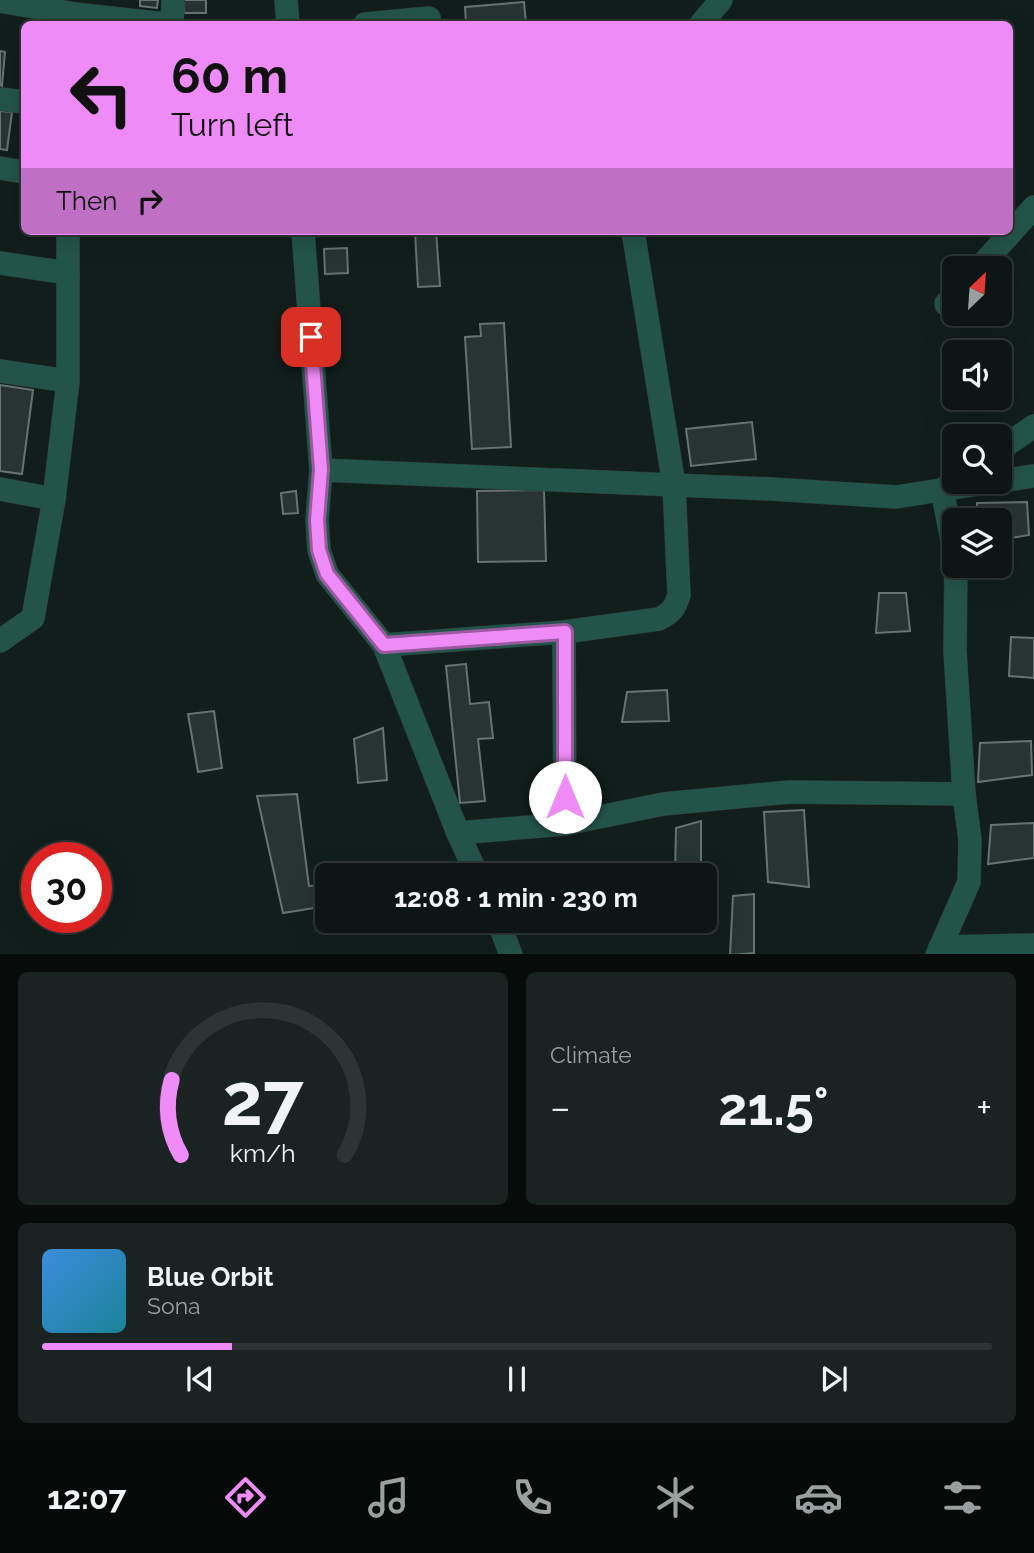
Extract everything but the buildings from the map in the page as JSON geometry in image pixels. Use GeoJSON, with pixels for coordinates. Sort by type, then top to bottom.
{"type":"FeatureCollection","features":[{"type":"Feature","properties":{"kind":"street"},"geometry":{"type":"LineString","coordinates":[[172,21],[173,0]]}},
{"type":"Feature","properties":{"kind":"street"},"geometry":{"type":"LineString","coordinates":[[286,0],[288,21]]}},
{"type":"Feature","properties":{"kind":"street"},"geometry":{"type":"LineString","coordinates":[[704,21],[721,0]]}},
{"type":"Feature","properties":{"kind":"street"},"geometry":{"type":"LineString","coordinates":[[0,1],[141,21]]}},
{"type":"Feature","properties":{"kind":"street"},"geometry":{"type":"LineString","coordinates":[[397,21],[429,18]]}},
{"type":"Feature","properties":{"kind":"street"},"geometry":{"type":"LineString","coordinates":[[0,99],[21,102]]}},
{"type":"Feature","properties":{"kind":"street"},"geometry":{"type":"LineString","coordinates":[[0,169],[21,172]]}},
{"type":"Feature","properties":{"kind":"street"},"geometry":{"type":"LineString","coordinates":[[1013,230],[1034,207]]}},
{"type":"Feature","properties":{"kind":"street"},"geometry":{"type":"LineString","coordinates":[[0,641],[33,618],[54,499],[68,381],[68,235]]}},
{"type":"Feature","properties":{"kind":"street"},"geometry":{"type":"LineString","coordinates":[[303,235],[321,470],[319,550],[327,574],[384,645],[472,863]]}},
{"type":"Feature","properties":{"kind":"street"},"geometry":{"type":"LineString","coordinates":[[384,645],[565,632],[659,619],[676,607],[679,595],[674,485],[634,235]]}},
{"type":"Feature","properties":{"kind":"street"},"geometry":{"type":"LineString","coordinates":[[990,256],[1009,235]]}},
{"type":"Feature","properties":{"kind":"street"},"geometry":{"type":"LineString","coordinates":[[0,263],[68,273]]}},
{"type":"Feature","properties":{"kind":"street"},"geometry":{"type":"LineString","coordinates":[[0,371],[68,381]]}},
{"type":"Feature","properties":{"kind":"street"},"geometry":{"type":"LineString","coordinates":[[1012,441],[1034,426]]}},
{"type":"Feature","properties":{"kind":"street"},"geometry":{"type":"LineString","coordinates":[[321,470],[896,497],[942,487]]}},
{"type":"Feature","properties":{"kind":"street"},"geometry":{"type":"LineString","coordinates":[[1012,479],[1034,476]]}},
{"type":"Feature","properties":{"kind":"street"},"geometry":{"type":"LineString","coordinates":[[0,489],[54,499]]}},
{"type":"Feature","properties":{"kind":"street"},"geometry":{"type":"LineString","coordinates":[[956,578],[955,651],[964,794],[970,840],[969,882],[938,951],[1034,945]]}},
{"type":"Feature","properties":{"kind":"street"},"geometry":{"type":"LineString","coordinates":[[565,632],[565,824]]}},
{"type":"Feature","properties":{"kind":"street"},"geometry":{"type":"LineString","coordinates":[[458,833],[565,824],[663,804],[789,792],[964,794]]}},
{"type":"Feature","properties":{"kind":"street"},"geometry":{"type":"LineString","coordinates":[[503,933],[511,954]]}},
{"type":"Feature","properties":{"kind":"route"},"geometry":{"type":"LineString","coordinates":[[311,337],[321,470],[317,520],[319,550],[327,574],[384,645],[565,632],[565,797]]}}]}
